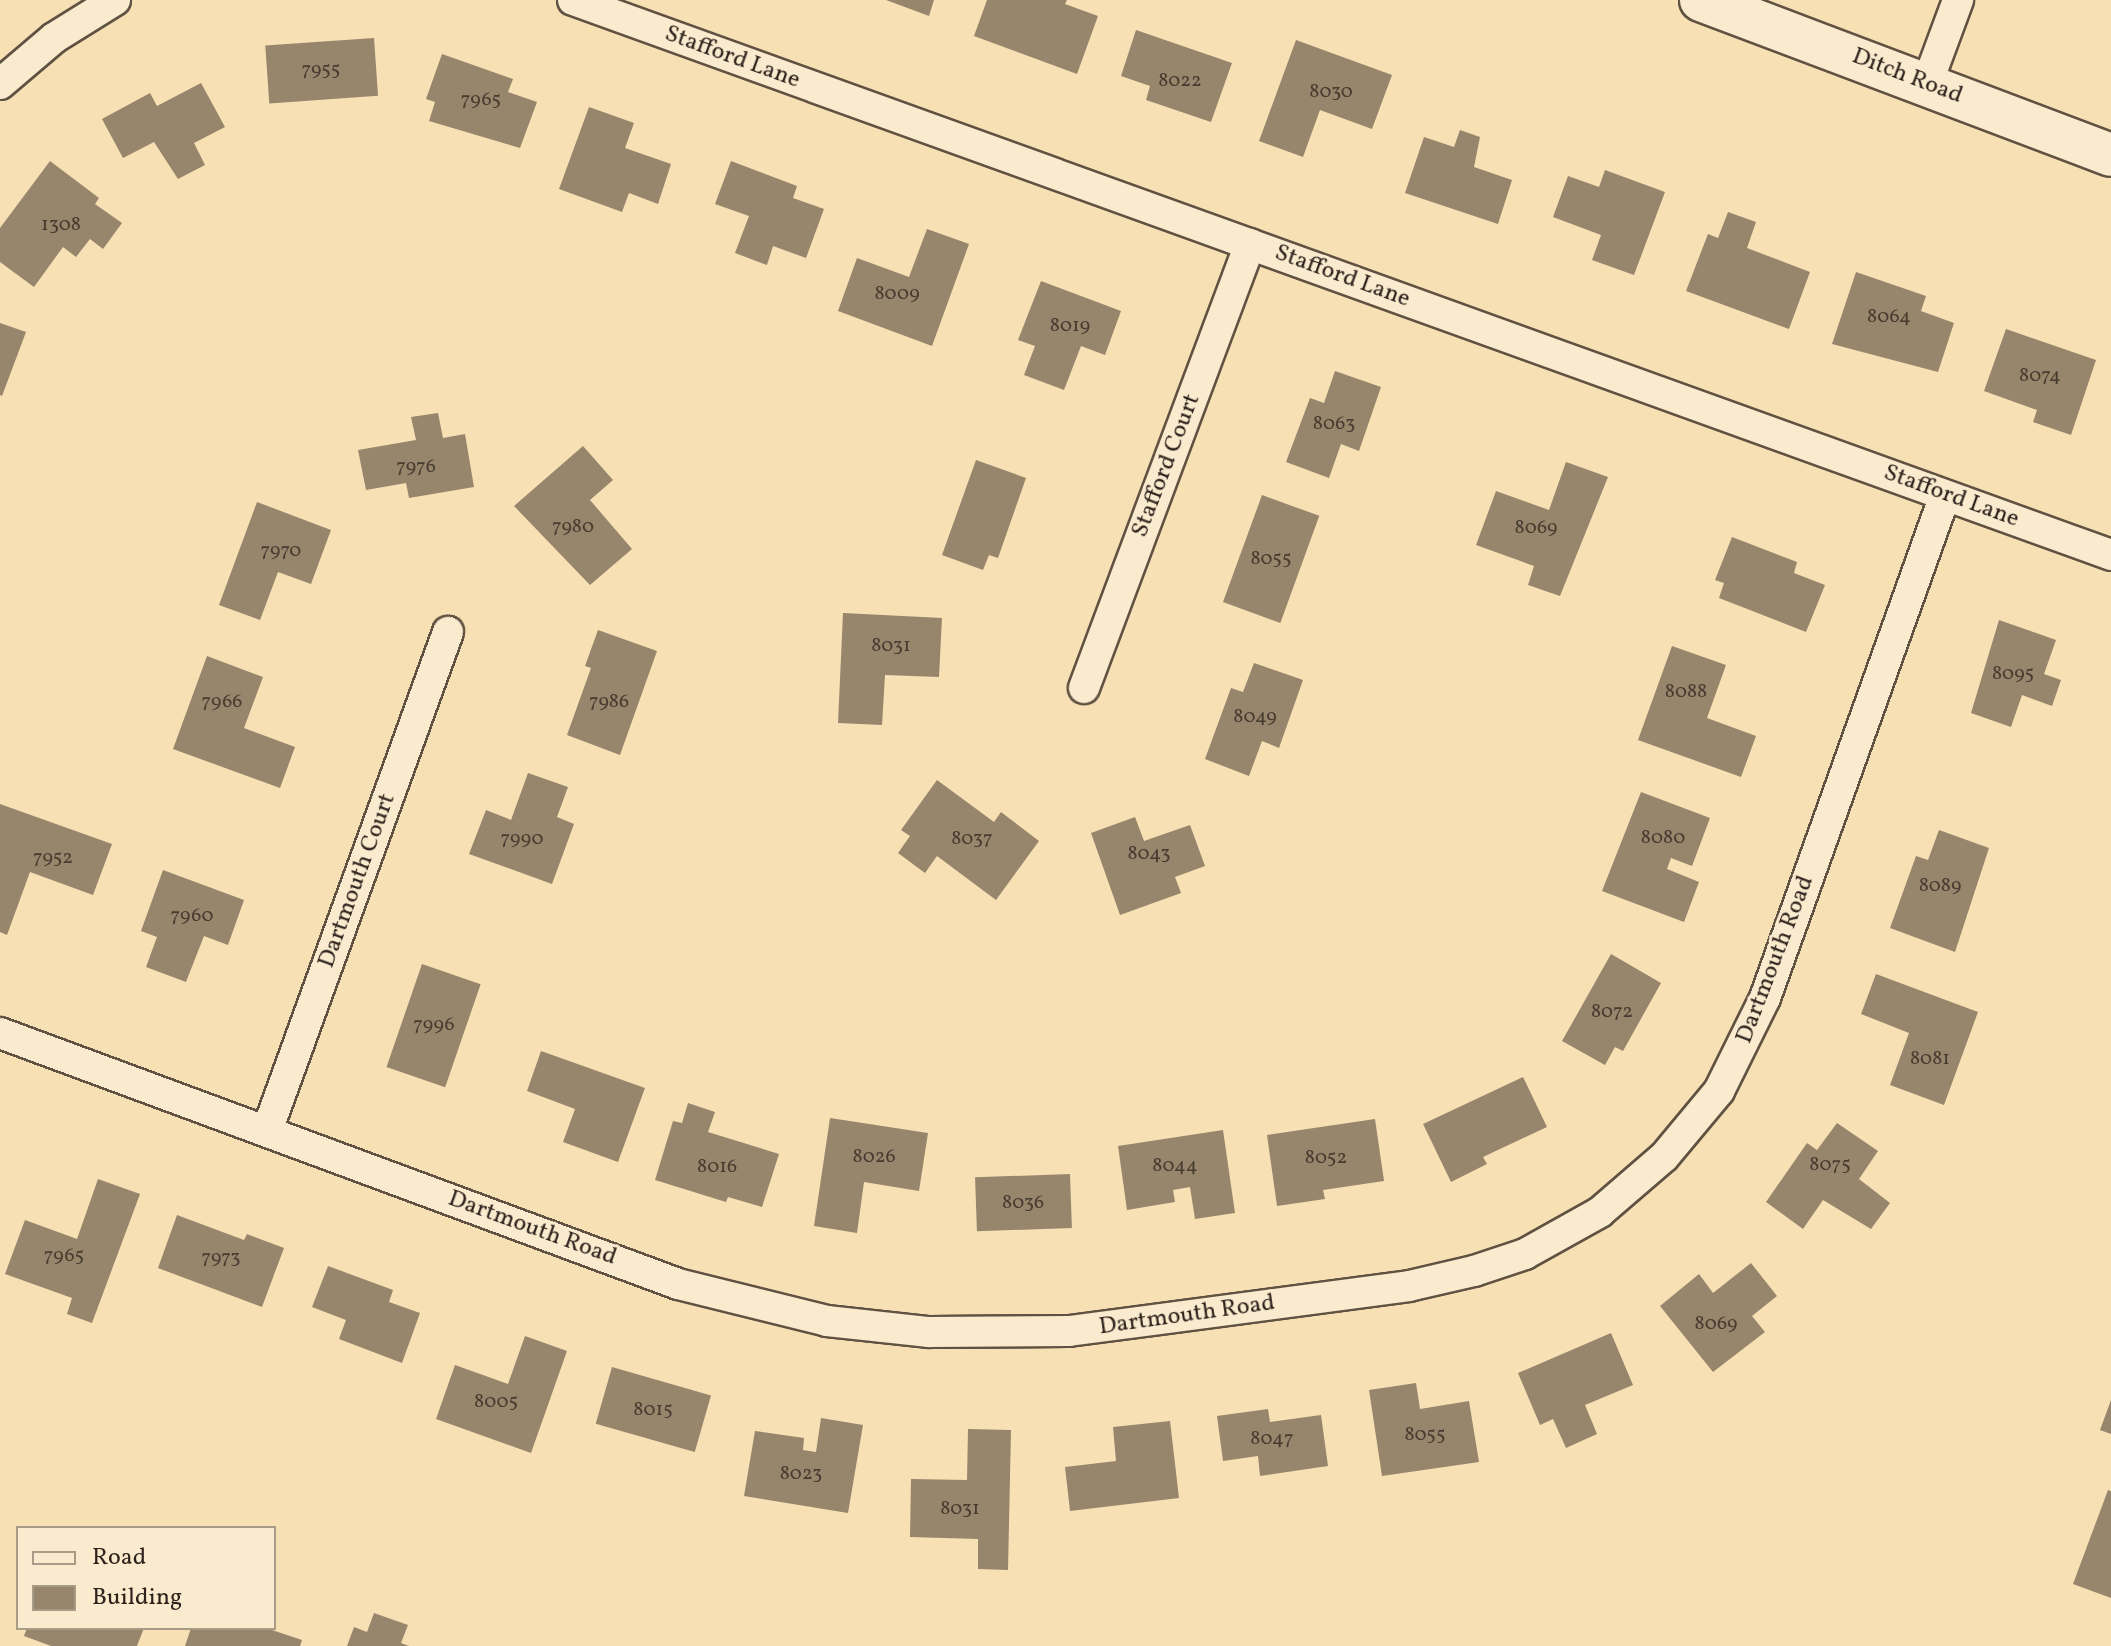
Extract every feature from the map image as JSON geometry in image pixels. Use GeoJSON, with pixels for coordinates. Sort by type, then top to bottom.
{"type":"FeatureCollection","features":[{"type":"Feature","properties":{"kind":"main road","name":"Ditch Road"},"geometry":{"type":"LineString","coordinates":[[1701,0],[2111,155]]}},
{"type":"Feature","properties":{"kind":"street"},"geometry":{"type":"LineString","coordinates":[[0,84],[54,38],[115,0]]}},
{"type":"Feature","properties":{"kind":"street","name":"Stafford Lane"},"geometry":{"type":"LineString","coordinates":[[573,0],[2111,555]]}},
{"type":"Feature","properties":{"kind":"street"},"geometry":{"type":"LineString","coordinates":[[1927,84],[1958,0]]}},
{"type":"Feature","properties":{"kind":"street","name":"Stafford Court"},"geometry":{"type":"LineString","coordinates":[[1084,688],[1250,244]]}},
{"type":"Feature","properties":{"kind":"street","name":"Dartmouth Road"},"geometry":{"type":"LineString","coordinates":[[0,1033],[678,1284],[783,1312],[878,1328],[982,1334],[1082,1330],[1409,1286],[1525,1254],[1600,1212],[1664,1157],[1719,1091],[1745,1045],[1945,495]]}},
{"type":"Feature","properties":{"kind":"street","name":"Dartmouth Court"},"geometry":{"type":"LineString","coordinates":[[267,1131],[448,632]]}},
{"type":"Feature","properties":{"kind":"building"},"geometry":{"type":"Polygon","coordinates":[[[886,0],[934,0],[929,16],[886,0]]]}},
{"type":"Feature","properties":{"kind":"building"},"geometry":{"type":"Polygon","coordinates":[[[987,0],[1067,0],[1065,4],[1098,16],[1077,74],[974,36],[987,0]]]}},
{"type":"Feature","properties":{"kind":"building"},"geometry":{"type":"Polygon","coordinates":[[[1136,30],[1232,63],[1211,122],[1146,100],[1150,86],[1121,76],[1136,30]]]}},
{"type":"Feature","properties":{"kind":"building"},"geometry":{"type":"Polygon","coordinates":[[[374,38],[378,96],[269,103],[265,46],[374,38]]]}},
{"type":"Feature","properties":{"kind":"building"},"geometry":{"type":"Polygon","coordinates":[[[1296,40],[1392,75],[1372,129],[1320,110],[1303,157],[1259,141],[1296,40]]]}},
{"type":"Feature","properties":{"kind":"building"},"geometry":{"type":"Polygon","coordinates":[[[442,54],[513,79],[508,92],[537,102],[520,148],[429,121],[435,102],[426,99],[442,54]]]}},
{"type":"Feature","properties":{"kind":"building"},"geometry":{"type":"Polygon","coordinates":[[[201,83],[225,127],[194,143],[205,165],[178,179],[154,142],[123,158],[102,119],[150,93],[157,106],[201,83]]]}},
{"type":"Feature","properties":{"kind":"building"},"geometry":{"type":"Polygon","coordinates":[[[589,107],[634,123],[625,148],[671,164],[658,204],[629,193],[622,212],[559,189],[589,107]]]}},
{"type":"Feature","properties":{"kind":"building"},"geometry":{"type":"Polygon","coordinates":[[[1460,130],[1480,137],[1474,167],[1512,180],[1498,224],[1405,193],[1424,137],[1454,147],[1460,130]]]}},
{"type":"Feature","properties":{"kind":"building"},"geometry":{"type":"Polygon","coordinates":[[[50,161],[99,198],[95,204],[122,223],[103,249],[90,239],[76,257],[63,247],[34,287],[0,262],[0,228],[50,161]]]}},
{"type":"Feature","properties":{"kind":"building"},"geometry":{"type":"Polygon","coordinates":[[[731,161],[797,186],[793,198],[824,209],[806,258],[773,246],[767,265],[735,253],[749,216],[715,204],[731,161]]]}},
{"type":"Feature","properties":{"kind":"building"},"geometry":{"type":"Polygon","coordinates":[[[1605,170],[1665,192],[1634,275],[1592,260],[1601,235],[1553,217],[1568,176],[1599,187],[1605,170]]]}},
{"type":"Feature","properties":{"kind":"building"},"geometry":{"type":"Polygon","coordinates":[[[1728,212],[1756,222],[1747,248],[1810,272],[1789,329],[1686,291],[1708,234],[1718,238],[1728,212]]]}},
{"type":"Feature","properties":{"kind":"building"},"geometry":{"type":"Polygon","coordinates":[[[927,229],[969,244],[932,346],[838,311],[857,258],[909,277],[927,229]]]}},
{"type":"Feature","properties":{"kind":"building"},"geometry":{"type":"Polygon","coordinates":[[[1856,272],[1926,296],[1921,311],[1954,323],[1938,372],[1832,344],[1856,272]]]}},
{"type":"Feature","properties":{"kind":"building"},"geometry":{"type":"Polygon","coordinates":[[[1041,281],[1121,311],[1105,355],[1081,346],[1064,390],[1024,375],[1035,346],[1018,340],[1041,281]]]}},
{"type":"Feature","properties":{"kind":"building"},"geometry":{"type":"Polygon","coordinates":[[[0,323],[26,332],[2,396],[0,395],[0,323]]]}},
{"type":"Feature","properties":{"kind":"building"},"geometry":{"type":"Polygon","coordinates":[[[2006,329],[2096,360],[2071,435],[2033,422],[2037,410],[1984,391],[2006,329]]]}},
{"type":"Feature","properties":{"kind":"building"},"geometry":{"type":"Polygon","coordinates":[[[1335,371],[1381,387],[1359,451],[1341,444],[1329,478],[1286,462],[1310,398],[1324,403],[1335,371]]]}},
{"type":"Feature","properties":{"kind":"building"},"geometry":{"type":"Polygon","coordinates":[[[438,413],[443,438],[465,434],[474,487],[409,498],[406,483],[366,490],[358,450],[416,440],[411,417],[438,413]]]}},
{"type":"Feature","properties":{"kind":"building"},"geometry":{"type":"Polygon","coordinates":[[[583,446],[613,480],[590,500],[632,549],[590,585],[514,506],[583,446]]]}},
{"type":"Feature","properties":{"kind":"building"},"geometry":{"type":"Polygon","coordinates":[[[976,460],[1026,478],[998,558],[989,555],[983,570],[942,555],[976,460]]]}},
{"type":"Feature","properties":{"kind":"building"},"geometry":{"type":"Polygon","coordinates":[[[1566,462],[1608,477],[1560,596],[1528,585],[1534,566],[1476,545],[1496,491],[1549,510],[1566,462]]]}},
{"type":"Feature","properties":{"kind":"building"},"geometry":{"type":"Polygon","coordinates":[[[1262,495],[1319,516],[1280,623],[1223,602],[1262,495]]]}},
{"type":"Feature","properties":{"kind":"building"},"geometry":{"type":"Polygon","coordinates":[[[257,502],[331,530],[311,584],[278,572],[260,620],[219,605],[257,502]]]}},
{"type":"Feature","properties":{"kind":"building"},"geometry":{"type":"Polygon","coordinates":[[[1732,537],[1797,562],[1794,573],[1825,585],[1806,632],[1719,598],[1724,583],[1715,580],[1732,537]]]}},
{"type":"Feature","properties":{"kind":"building"},"geometry":{"type":"Polygon","coordinates":[[[843,613],[942,618],[939,677],[885,675],[882,725],[838,723],[843,613]]]}},
{"type":"Feature","properties":{"kind":"building"},"geometry":{"type":"Polygon","coordinates":[[[1999,620],[2056,640],[2044,674],[2061,680],[2052,706],[2022,695],[2011,727],[1971,713],[1999,620]]]}},
{"type":"Feature","properties":{"kind":"building"},"geometry":{"type":"Polygon","coordinates":[[[598,630],[657,651],[620,755],[567,735],[591,668],[585,666],[598,630]]]}},
{"type":"Feature","properties":{"kind":"building"},"geometry":{"type":"Polygon","coordinates":[[[1672,646],[1726,665],[1707,718],[1756,736],[1741,777],[1638,740],[1672,646]]]}},
{"type":"Feature","properties":{"kind":"building"},"geometry":{"type":"Polygon","coordinates":[[[207,656],[263,677],[244,728],[295,747],[280,788],[173,749],[207,656]]]}},
{"type":"Feature","properties":{"kind":"building"},"geometry":{"type":"Polygon","coordinates":[[[1254,663],[1303,680],[1279,748],[1262,741],[1249,776],[1205,759],[1231,688],[1243,692],[1254,663]]]}},
{"type":"Feature","properties":{"kind":"building"},"geometry":{"type":"Polygon","coordinates":[[[528,773],[568,787],[557,817],[574,824],[552,884],[469,854],[486,810],[511,820],[528,773]]]}},
{"type":"Feature","properties":{"kind":"building"},"geometry":{"type":"Polygon","coordinates":[[[937,780],[994,822],[1001,812],[1039,841],[996,900],[937,856],[925,873],[898,853],[910,836],[901,830],[937,780]]]}},
{"type":"Feature","properties":{"kind":"building"},"geometry":{"type":"Polygon","coordinates":[[[1641,792],[1710,818],[1692,866],[1671,858],[1667,869],[1699,882],[1684,922],[1602,891],[1641,792]]]}},
{"type":"Feature","properties":{"kind":"building"},"geometry":{"type":"Polygon","coordinates":[[[0,804],[112,844],[93,895],[30,872],[7,935],[0,932],[0,804]]]}},
{"type":"Feature","properties":{"kind":"building"},"geometry":{"type":"Polygon","coordinates":[[[1135,817],[1144,841],[1190,825],[1205,866],[1175,877],[1181,893],[1120,915],[1091,833],[1135,817]]]}},
{"type":"Feature","properties":{"kind":"building"},"geometry":{"type":"Polygon","coordinates":[[[1939,830],[1989,848],[1955,952],[1890,928],[1916,856],[1928,860],[1939,830]]]}},
{"type":"Feature","properties":{"kind":"building"},"geometry":{"type":"Polygon","coordinates":[[[163,870],[244,900],[228,945],[204,936],[186,982],[146,967],[157,937],[141,931],[163,870]]]}},
{"type":"Feature","properties":{"kind":"building"},"geometry":{"type":"Polygon","coordinates":[[[1611,954],[1661,983],[1623,1051],[1615,1047],[1605,1065],[1562,1041],[1611,954]]]}},
{"type":"Feature","properties":{"kind":"building"},"geometry":{"type":"Polygon","coordinates":[[[422,964],[481,984],[445,1087],[387,1067],[422,964]]]}},
{"type":"Feature","properties":{"kind":"building"},"geometry":{"type":"Polygon","coordinates":[[[1876,974],[1978,1012],[1944,1105],[1890,1085],[1909,1033],[1861,1014],[1876,974]]]}},
{"type":"Feature","properties":{"kind":"building"},"geometry":{"type":"Polygon","coordinates":[[[541,1051],[645,1088],[618,1162],[563,1142],[575,1109],[527,1091],[541,1051]]]}},
{"type":"Feature","properties":{"kind":"building"},"geometry":{"type":"Polygon","coordinates":[[[1523,1077],[1547,1127],[1483,1157],[1487,1164],[1451,1182],[1423,1124],[1523,1077]]]}},
{"type":"Feature","properties":{"kind":"building"},"geometry":{"type":"Polygon","coordinates":[[[688,1103],[715,1112],[708,1132],[779,1154],[762,1207],[728,1197],[726,1202],[655,1180],[673,1121],[682,1123],[688,1103]]]}},
{"type":"Feature","properties":{"kind":"building"},"geometry":{"type":"Polygon","coordinates":[[[830,1118],[928,1133],[919,1191],[864,1182],[857,1233],[814,1226],[830,1118]]]}},
{"type":"Feature","properties":{"kind":"building"},"geometry":{"type":"Polygon","coordinates":[[[1375,1119],[1384,1181],[1323,1190],[1325,1199],[1277,1206],[1267,1135],[1375,1119]]]}},
{"type":"Feature","properties":{"kind":"building"},"geometry":{"type":"Polygon","coordinates":[[[1837,1123],[1878,1151],[1859,1179],[1890,1203],[1871,1229],[1823,1200],[1803,1229],[1766,1202],[1807,1143],[1817,1150],[1837,1123]]]}},
{"type":"Feature","properties":{"kind":"building"},"geometry":{"type":"Polygon","coordinates":[[[1223,1130],[1235,1213],[1195,1219],[1190,1187],[1173,1190],[1175,1202],[1127,1210],[1118,1146],[1223,1130]]]}},
{"type":"Feature","properties":{"kind":"building"},"geometry":{"type":"Polygon","coordinates":[[[1070,1174],[1072,1228],[977,1231],[975,1177],[1070,1174]]]}},
{"type":"Feature","properties":{"kind":"building"},"geometry":{"type":"Polygon","coordinates":[[[98,1179],[140,1194],[92,1323],[67,1314],[72,1298],[5,1274],[25,1220],[77,1239],[98,1179]]]}},
{"type":"Feature","properties":{"kind":"building"},"geometry":{"type":"Polygon","coordinates":[[[177,1215],[244,1240],[247,1234],[284,1248],[262,1307],[158,1268],[177,1215]]]}},
{"type":"Feature","properties":{"kind":"building"},"geometry":{"type":"Polygon","coordinates":[[[1751,1263],[1777,1296],[1752,1316],[1765,1332],[1713,1372],[1660,1306],[1699,1274],[1713,1293],[1751,1263]]]}},
{"type":"Feature","properties":{"kind":"building"},"geometry":{"type":"Polygon","coordinates":[[[328,1266],[393,1290],[389,1302],[420,1313],[402,1363],[339,1339],[346,1320],[312,1307],[328,1266]]]}},
{"type":"Feature","properties":{"kind":"building"},"geometry":{"type":"Polygon","coordinates":[[[1611,1333],[1633,1385],[1585,1405],[1597,1434],[1566,1448],[1553,1419],[1540,1425],[1518,1373],[1611,1333]]]}},
{"type":"Feature","properties":{"kind":"building"},"geometry":{"type":"Polygon","coordinates":[[[525,1336],[567,1351],[531,1453],[436,1419],[455,1365],[508,1384],[525,1336]]]}},
{"type":"Feature","properties":{"kind":"building"},"geometry":{"type":"Polygon","coordinates":[[[612,1367],[711,1395],[695,1452],[596,1424],[612,1367]]]}},
{"type":"Feature","properties":{"kind":"building"},"geometry":{"type":"Polygon","coordinates":[[[1416,1383],[1420,1409],[1469,1401],[1479,1462],[1382,1476],[1369,1390],[1416,1383]]]}},
{"type":"Feature","properties":{"kind":"building"},"geometry":{"type":"Polygon","coordinates":[[[2111,1400],[2111,1434],[2100,1430],[2111,1400]]]}},
{"type":"Feature","properties":{"kind":"building"},"geometry":{"type":"Polygon","coordinates":[[[1268,1409],[1270,1422],[1321,1415],[1328,1466],[1260,1476],[1258,1456],[1223,1461],[1217,1416],[1268,1409]]]}},
{"type":"Feature","properties":{"kind":"building"},"geometry":{"type":"Polygon","coordinates":[[[821,1418],[863,1425],[848,1513],[744,1496],[755,1431],[804,1438],[803,1450],[816,1452],[821,1418]]]}},
{"type":"Feature","properties":{"kind":"building"},"geometry":{"type":"Polygon","coordinates":[[[1170,1421],[1179,1498],[1070,1511],[1065,1467],[1116,1461],[1113,1427],[1170,1421]]]}},
{"type":"Feature","properties":{"kind":"building"},"geometry":{"type":"Polygon","coordinates":[[[968,1429],[1011,1430],[1008,1570],[978,1569],[978,1539],[910,1537],[911,1479],[967,1480],[968,1429]]]}},
{"type":"Feature","properties":{"kind":"building"},"geometry":{"type":"Polygon","coordinates":[[[2108,1490],[2111,1491],[2111,1598],[2073,1584],[2108,1490]]]}},
{"type":"Feature","properties":{"kind":"building"},"geometry":{"type":"Polygon","coordinates":[[[374,1613],[408,1625],[401,1643],[409,1646],[347,1646],[354,1627],[367,1632],[374,1613]]]}},
{"type":"Feature","properties":{"kind":"building"},"geometry":{"type":"Polygon","coordinates":[[[26,1630],[143,1630],[137,1646],[51,1646],[24,1636],[26,1630]]]}},
{"type":"Feature","properties":{"kind":"building"},"geometry":{"type":"Polygon","coordinates":[[[190,1630],[272,1630],[302,1640],[300,1646],[185,1646],[190,1630]]]}}]}
